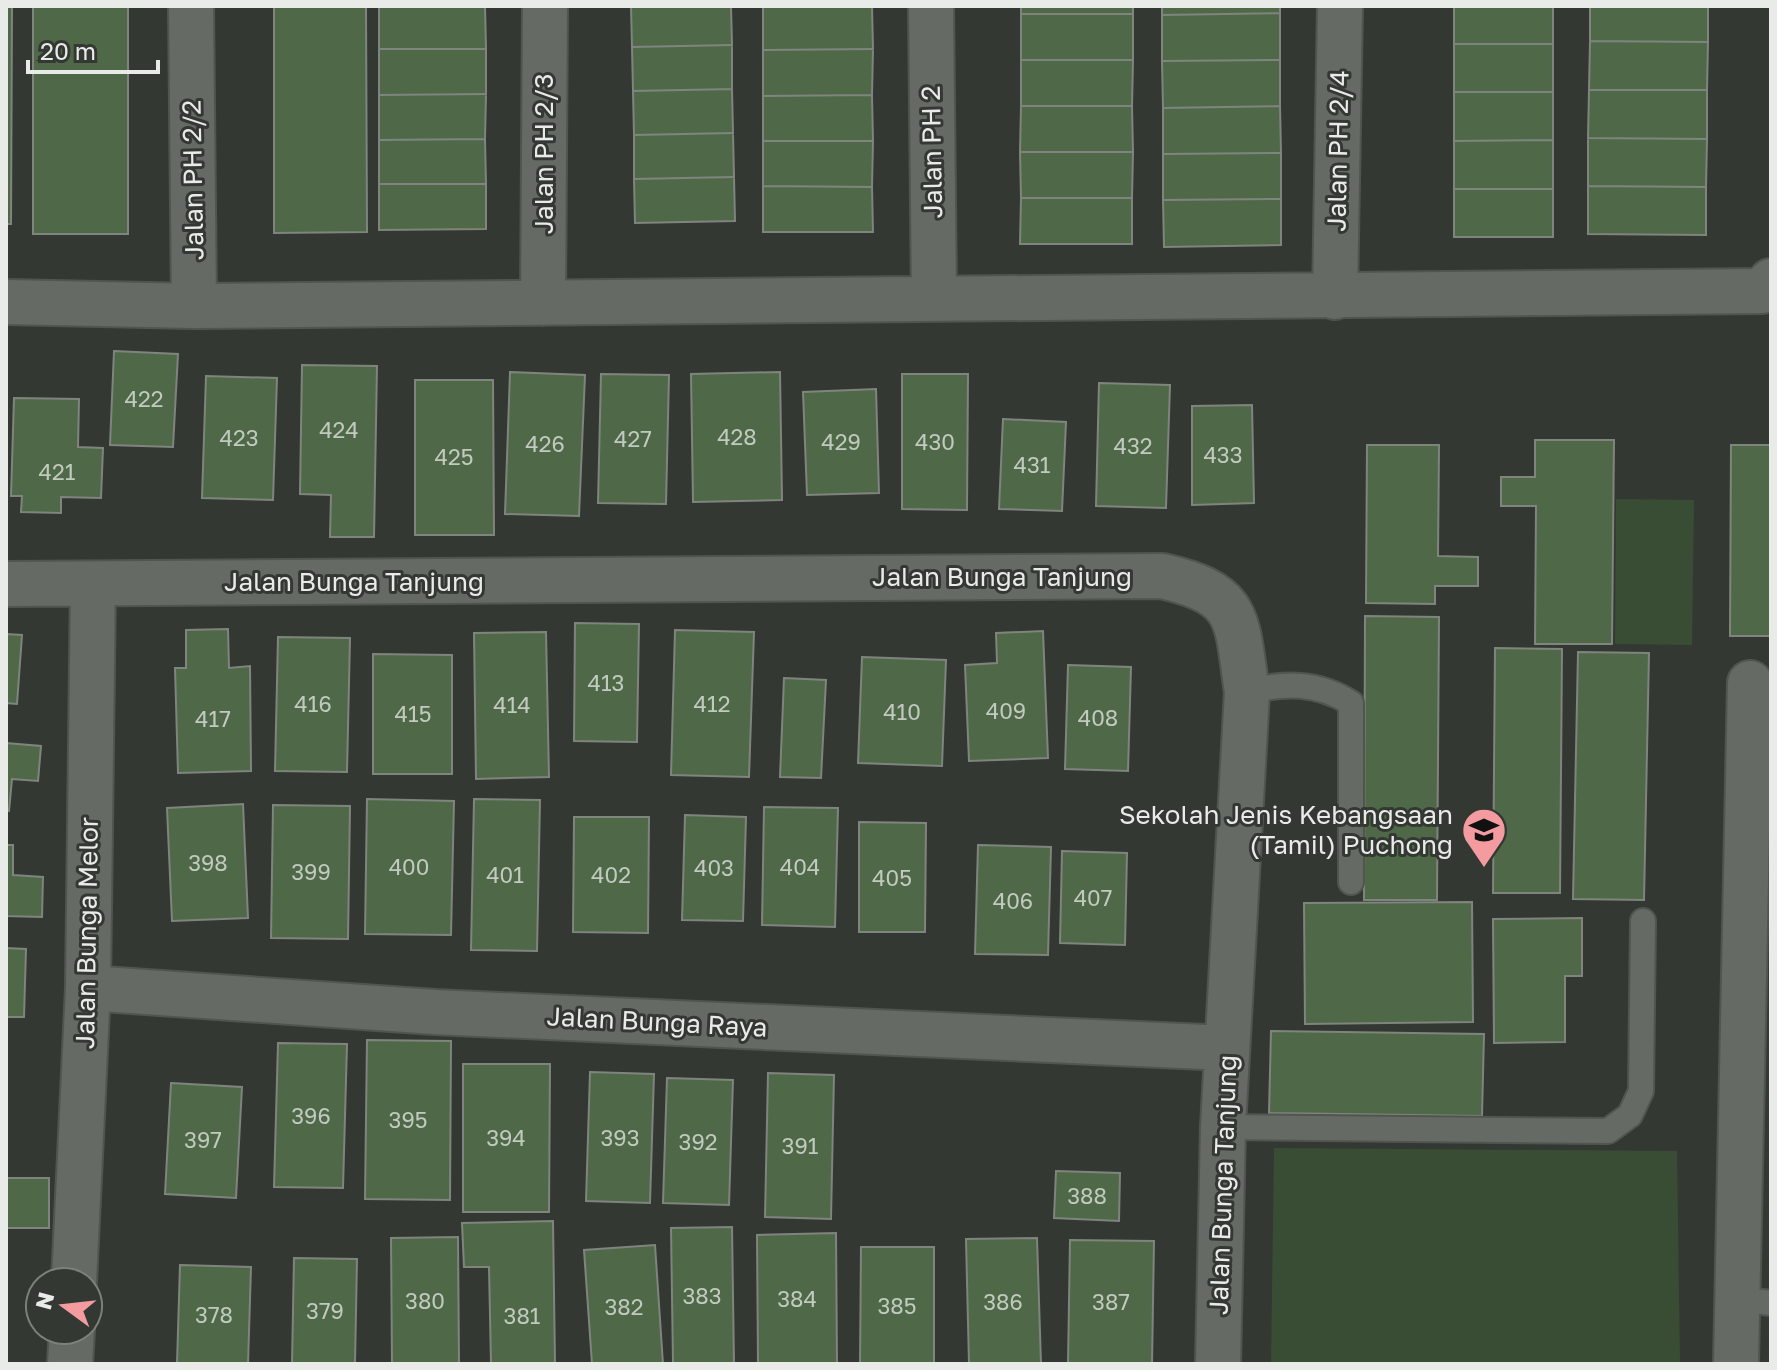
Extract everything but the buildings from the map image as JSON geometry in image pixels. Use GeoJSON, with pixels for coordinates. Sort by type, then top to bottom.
{"type":"FeatureCollection","features":[{"type":"Feature","properties":{"kind":"street","name":"Jalan PH 2/2"},"geometry":{"type":"LineString","coordinates":[[191,6],[194,306]]}},
{"type":"Feature","properties":{"kind":"street","name":"Jalan PH 2/3"},"geometry":{"type":"LineString","coordinates":[[543,303],[545,6]]}},
{"type":"Feature","properties":{"kind":"street","name":"Jalan PH 2"},"geometry":{"type":"LineString","coordinates":[[931,6],[934,299]]}},
{"type":"Feature","properties":{"kind":"street","name":"Jalan PH 2/4"},"geometry":{"type":"LineString","coordinates":[[1335,297],[1340,6]]}},
{"type":"Feature","properties":{"kind":"street"},"geometry":{"type":"LineString","coordinates":[[6,302],[194,306],[1335,297],[1762,291],[1771,281]]}},
{"type":"Feature","properties":{"kind":"street","name":"Jalan Bunga Tanjung"},"geometry":{"type":"LineString","coordinates":[[6,584],[1162,576],[1196,584],[1223,601],[1237,624],[1247,692],[1223,1127],[1218,1364]]}},
{"type":"Feature","properties":{"kind":"street","name":"Jalan Bunga Melor"},"geometry":{"type":"LineString","coordinates":[[75,1266],[88,988],[93,584]]}},
{"type":"Feature","properties":{"kind":"street"},"geometry":{"type":"LineString","coordinates":[[1736,1364],[1754,1301],[1750,683]]}},
{"type":"Feature","properties":{"kind":"street","name":"Jalan Bunga Raya"},"geometry":{"type":"LineString","coordinates":[[88,988],[435,1012],[1227,1048]]}},
{"type":"Feature","properties":{"kind":"lane"},"geometry":{"type":"LineString","coordinates":[[1247,692],[1274,685],[1293,685],[1335,693],[1351,703],[1351,882]]}},
{"type":"Feature","properties":{"kind":"lane"},"geometry":{"type":"LineString","coordinates":[[1223,1127],[1608,1131],[1630,1115],[1641,1091],[1643,921]]}},
{"type":"Feature","properties":{"kind":"green space"},"geometry":{"type":"Polygon","coordinates":[[[1616,499],[1694,500],[1692,645],[1615,644],[1616,499]]]}},
{"type":"Feature","properties":{"kind":"green space"},"geometry":{"type":"Polygon","coordinates":[[[1274,1148],[1677,1151],[1680,1364],[1271,1364],[1274,1148]]]}},
{"type":"Feature","properties":{"kind":"place","name":"Sekolah Jenis Kebangsaan (Tamil) Puchong"},"geometry":{"type":"Point","coordinates":[1484,869]}}]}
